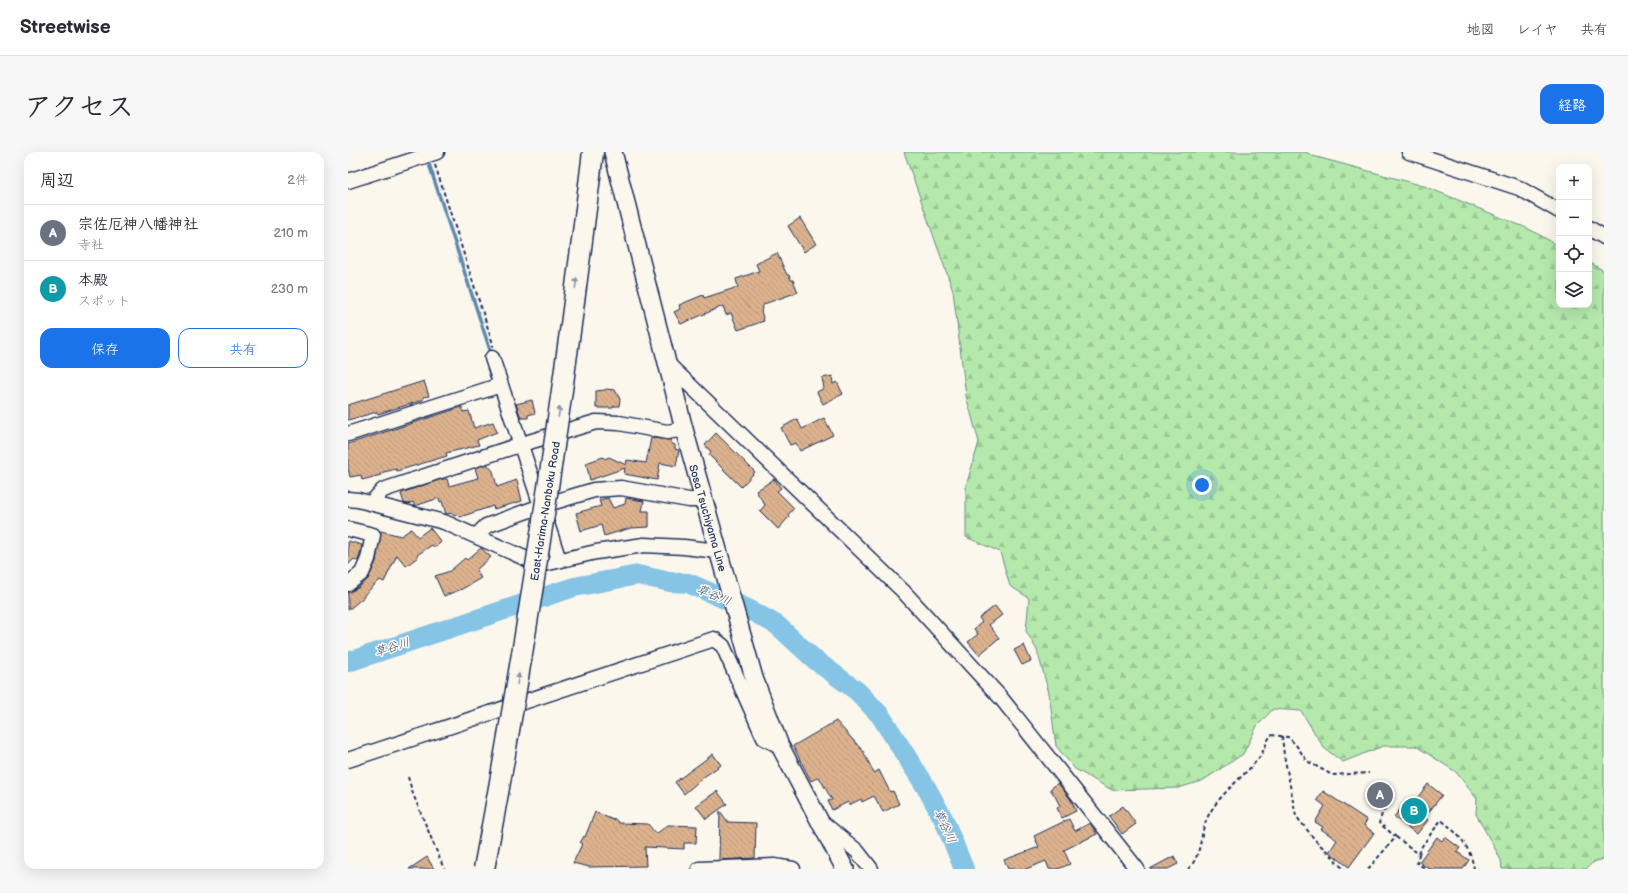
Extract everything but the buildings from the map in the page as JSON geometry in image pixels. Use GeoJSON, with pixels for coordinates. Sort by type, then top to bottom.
{"type":"FeatureCollection","features":[{"type":"Feature","properties":{"kind":"highway","name":"East-Harima-Nanboku Road"},"geometry":{"type":"LineString","coordinates":[[484,869],[502,775],[539,551],[568,347],[593,152]]}},
{"type":"Feature","properties":{"kind":"highway","name":"East-Harima-Nanboku Road"},"geometry":{"type":"LineString","coordinates":[[497,869],[534,662],[566,460],[606,152]]}},
{"type":"Feature","properties":{"kind":"main road","name":"Sosa Tsuchiyama Line"},"geometry":{"type":"LineString","coordinates":[[614,152],[684,429],[719,558],[754,678],[780,746],[845,869]]}},
{"type":"Feature","properties":{"kind":"street"},"geometry":{"type":"LineString","coordinates":[[1409,152],[1519,188],[1556,209]]}},
{"type":"Feature","properties":{"kind":"street"},"geometry":{"type":"LineString","coordinates":[[348,181],[434,153]]}},
{"type":"Feature","properties":{"kind":"street"},"geometry":{"type":"LineString","coordinates":[[492,358],[522,444],[559,560]]}},
{"type":"Feature","properties":{"kind":"street"},"geometry":{"type":"LineString","coordinates":[[667,363],[908,597],[1001,698],[1137,869]]}},
{"type":"Feature","properties":{"kind":"street"},"geometry":{"type":"LineString","coordinates":[[348,434],[501,384]]}},
{"type":"Feature","properties":{"kind":"street"},"geometry":{"type":"LineString","coordinates":[[370,503],[383,490],[522,444],[596,422],[619,423],[667,432],[684,429]]}},
{"type":"Feature","properties":{"kind":"street"},"geometry":{"type":"LineString","coordinates":[[476,536],[486,526],[542,506],[594,490],[621,488],[689,500],[703,500]]}},
{"type":"Feature","properties":{"kind":"street"},"geometry":{"type":"LineString","coordinates":[[348,499],[370,503],[444,522],[540,564],[596,552],[644,545],[684,547],[719,558]]}},
{"type":"Feature","properties":{"kind":"street"},"geometry":{"type":"LineString","coordinates":[[348,529],[373,535],[368,559],[362,573],[348,584]]}},
{"type":"Feature","properties":{"kind":"street"},"geometry":{"type":"LineString","coordinates":[[348,760],[714,639],[723,646],[764,738],[780,746]]}},
{"type":"Feature","properties":{"kind":"street"},"geometry":{"type":"LineString","coordinates":[[819,819],[841,840],[857,851],[871,869]]}},
{"type":"Feature","properties":{"kind":"street"},"geometry":{"type":"LineString","coordinates":[[699,869],[774,866],[793,869]]}},
{"type":"Feature","properties":{"kind":"path"},"geometry":{"type":"LineString","coordinates":[[434,153],[493,344],[492,358]]}},
{"type":"Feature","properties":{"kind":"path"},"geometry":{"type":"LineString","coordinates":[[1188,869],[1200,848],[1205,826],[1216,804],[1260,757],[1271,735],[1288,737],[1296,745],[1307,761],[1332,775],[1369,773]]}},
{"type":"Feature","properties":{"kind":"path"},"geometry":{"type":"LineString","coordinates":[[1282,736],[1284,756],[1296,816],[1316,841],[1344,869]]}},
{"type":"Feature","properties":{"kind":"path"},"geometry":{"type":"LineString","coordinates":[[408,778],[413,794],[444,869]]}},
{"type":"Feature","properties":{"kind":"path"},"geometry":{"type":"LineString","coordinates":[[1395,794],[1382,814],[1379,823],[1419,854]]}},
{"type":"Feature","properties":{"kind":"path"},"geometry":{"type":"LineString","coordinates":[[1426,869],[1417,863],[1419,854],[1422,846],[1441,820],[1457,832],[1472,857],[1474,869]]}},
{"type":"Feature","properties":{"kind":"path"},"geometry":{"type":"LineString","coordinates":[[1368,869],[1396,837]]}},
{"type":"Feature","properties":{"kind":"green space"},"geometry":{"type":"Polygon","coordinates":[[[904,152],[1306,152],[1313,156],[1424,186],[1529,229],[1556,244],[1556,308],[1592,308],[1592,264],[1604,271],[1604,860],[1596,861],[1586,869],[1502,869],[1501,860],[1476,814],[1477,799],[1456,772],[1416,746],[1383,746],[1343,762],[1324,748],[1301,711],[1273,709],[1257,726],[1243,754],[1202,781],[1178,788],[1112,790],[1075,769],[1056,746],[1049,693],[1037,650],[1026,631],[1029,598],[1010,586],[1000,552],[966,537],[966,486],[979,442],[966,396],[953,291],[904,152]]]}},
{"type":"Feature","properties":{"kind":"waterway"},"geometry":{"type":"LineString","coordinates":[[429,164],[491,353]]}},
{"type":"Feature","properties":{"kind":"waterway","name":"草谷川"},"geometry":{"type":"LineString","coordinates":[[348,662],[574,587],[638,575],[670,582],[688,583],[750,610],[777,625],[815,660],[857,691],[880,715],[926,787],[944,820],[964,869]]}},
{"type":"Feature","properties":{"kind":"place","name":"宗佐厄神八幡神社"},"geometry":{"type":"Point","coordinates":[1380,795]}},
{"type":"Feature","properties":{"kind":"place","name":"本殿"},"geometry":{"type":"Point","coordinates":[1414,811]}}]}
